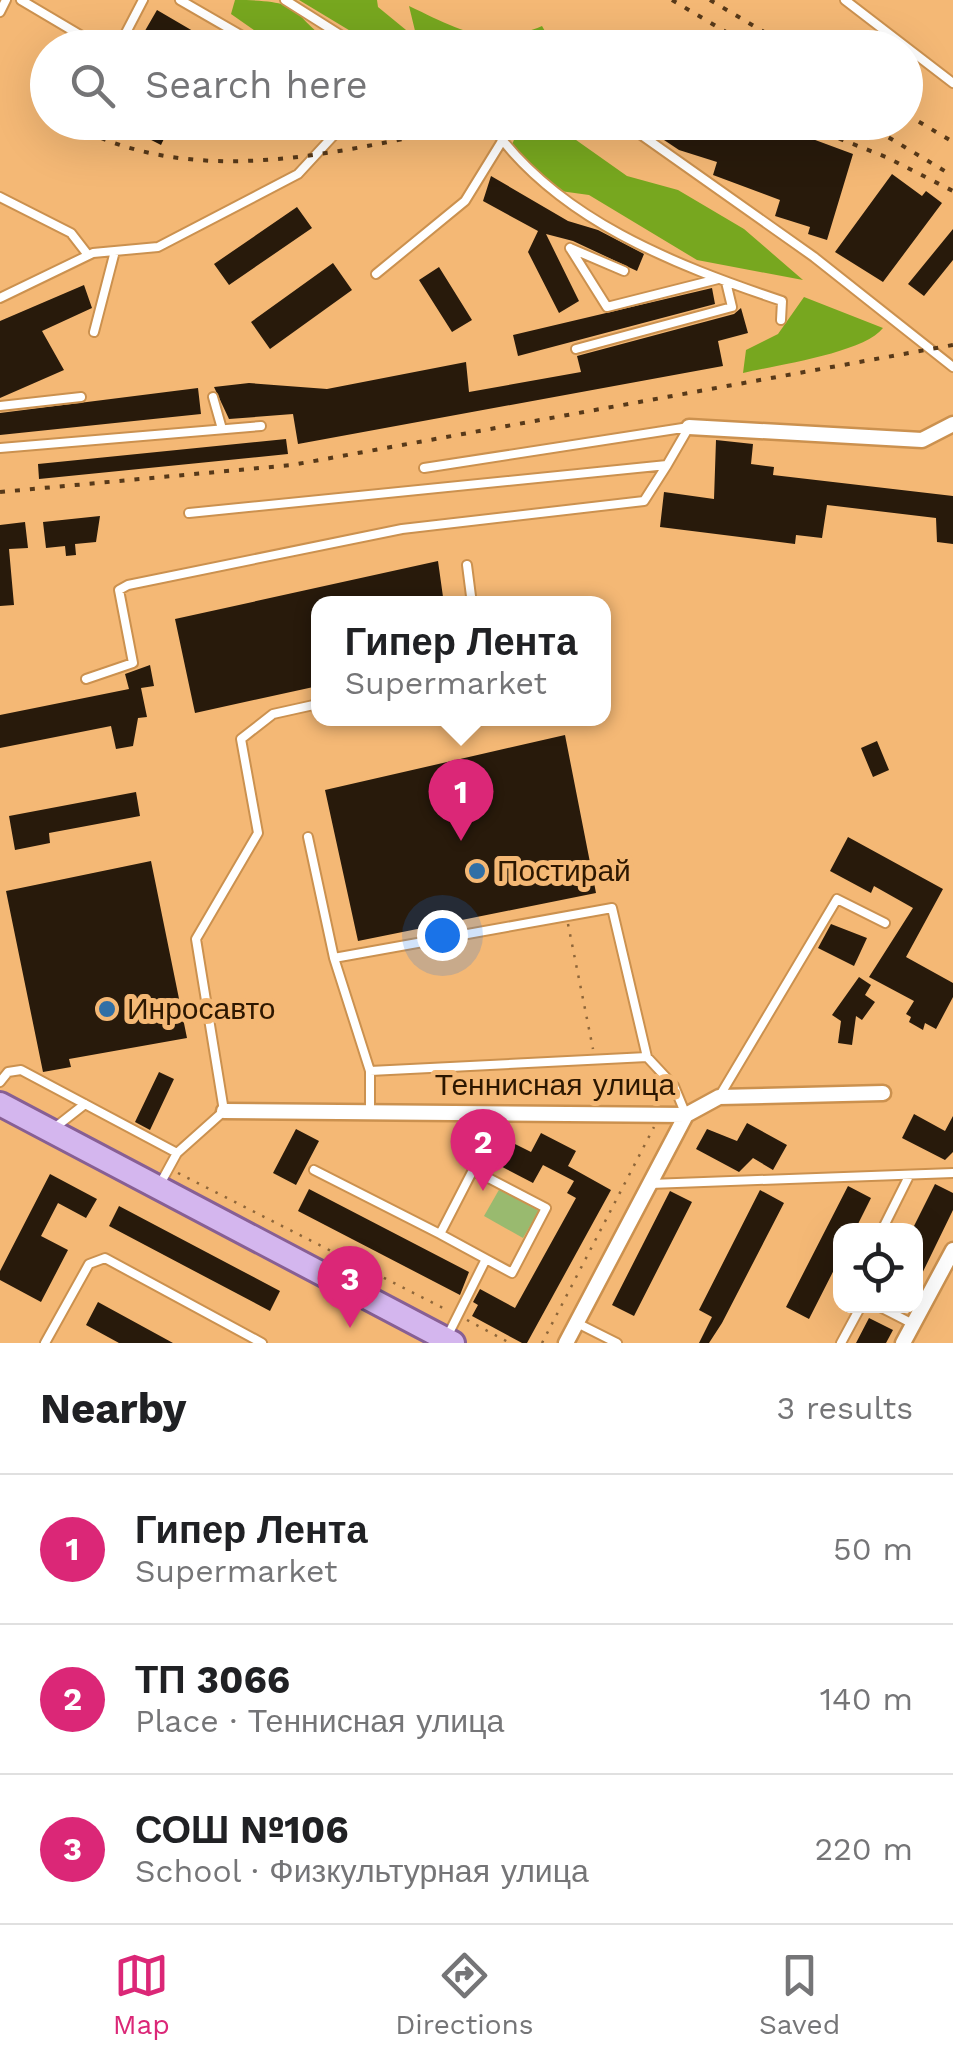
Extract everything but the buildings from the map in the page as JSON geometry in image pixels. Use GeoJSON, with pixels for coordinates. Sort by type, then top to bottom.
{"type":"FeatureCollection","features":[{"type":"Feature","properties":{"kind":"main road"},"geometry":{"type":"LineString","coordinates":[[0,1104],[450,1341]]}},
{"type":"Feature","properties":{"kind":"street"},"geometry":{"type":"LineString","coordinates":[[690,427],[922,440],[953,424]]}},
{"type":"Feature","properties":{"kind":"street","name":"Теннисная улица"},"geometry":{"type":"LineString","coordinates":[[224,1111],[686,1115],[718,1097],[883,1093]]}},
{"type":"Feature","properties":{"kind":"street"},"geometry":{"type":"LineString","coordinates":[[566,1343],[686,1115]]}},
{"type":"Feature","properties":{"kind":"street"},"geometry":{"type":"LineString","coordinates":[[903,1343],[953,1250]]}},
{"type":"Feature","properties":{"kind":"lane"},"geometry":{"type":"LineString","coordinates":[[0,12],[6,0]]}},
{"type":"Feature","properties":{"kind":"lane"},"geometry":{"type":"LineString","coordinates":[[21,0],[72,30]]}},
{"type":"Feature","properties":{"kind":"lane"},"geometry":{"type":"LineString","coordinates":[[127,30],[142,0]]}},
{"type":"Feature","properties":{"kind":"lane"},"geometry":{"type":"LineString","coordinates":[[180,0],[232,30]]}},
{"type":"Feature","properties":{"kind":"lane"},"geometry":{"type":"LineString","coordinates":[[285,0],[332,30]]}},
{"type":"Feature","properties":{"kind":"lane"},"geometry":{"type":"LineString","coordinates":[[845,0],[884,30]]}},
{"type":"Feature","properties":{"kind":"lane"},"geometry":{"type":"LineString","coordinates":[[923,60],[953,83]]}},
{"type":"Feature","properties":{"kind":"lane"},"geometry":{"type":"LineString","coordinates":[[0,298],[88,256],[158,247],[298,174],[329,140]]}},
{"type":"Feature","properties":{"kind":"lane"},"geometry":{"type":"LineString","coordinates":[[648,140],[814,257],[953,368]]}},
{"type":"Feature","properties":{"kind":"lane"},"geometry":{"type":"LineString","coordinates":[[376,274],[464,201],[502,141],[514,159],[562,199],[722,281],[782,301],[781,320]]}},
{"type":"Feature","properties":{"kind":"lane"},"geometry":{"type":"LineString","coordinates":[[0,198],[71,233],[88,256]]}},
{"type":"Feature","properties":{"kind":"lane"},"geometry":{"type":"LineString","coordinates":[[624,271],[570,248],[607,307],[722,281]]}},
{"type":"Feature","properties":{"kind":"lane"},"geometry":{"type":"LineString","coordinates":[[94,332],[115,251]]}},
{"type":"Feature","properties":{"kind":"lane"},"geometry":{"type":"LineString","coordinates":[[576,349],[732,306],[722,281]]}},
{"type":"Feature","properties":{"kind":"lane"},"geometry":{"type":"LineString","coordinates":[[0,406],[81,397]]}},
{"type":"Feature","properties":{"kind":"lane"},"geometry":{"type":"LineString","coordinates":[[213,397],[222,429]]}},
{"type":"Feature","properties":{"kind":"lane"},"geometry":{"type":"LineString","coordinates":[[0,448],[261,426]]}},
{"type":"Feature","properties":{"kind":"lane"},"geometry":{"type":"LineString","coordinates":[[86,679],[133,663],[119,590],[128,584],[402,529],[644,502],[690,427]]}},
{"type":"Feature","properties":{"kind":"lane"},"geometry":{"type":"LineString","coordinates":[[424,468],[690,427]]}},
{"type":"Feature","properties":{"kind":"lane"},"geometry":{"type":"LineString","coordinates":[[189,513],[668,465]]}},
{"type":"Feature","properties":{"kind":"lane"},"geometry":{"type":"LineString","coordinates":[[467,564],[471,596]]}},
{"type":"Feature","properties":{"kind":"lane"},"geometry":{"type":"LineString","coordinates":[[157,1190],[177,1154],[224,1111],[196,938],[258,833],[241,739],[273,714],[311,706]]}},
{"type":"Feature","properties":{"kind":"lane"},"geometry":{"type":"LineString","coordinates":[[308,837],[334,958],[370,1072],[370,1112]]}},
{"type":"Feature","properties":{"kind":"lane"},"geometry":{"type":"LineString","coordinates":[[718,1097],[837,899],[885,923]]}},
{"type":"Feature","properties":{"kind":"lane"},"geometry":{"type":"LineString","coordinates":[[334,958],[612,908],[647,1057],[674,1086],[686,1115]]}},
{"type":"Feature","properties":{"kind":"lane"},"geometry":{"type":"LineString","coordinates":[[370,1072],[647,1057]]}},
{"type":"Feature","properties":{"kind":"lane"},"geometry":{"type":"LineString","coordinates":[[0,1082],[8,1072],[21,1070],[177,1154]]}},
{"type":"Feature","properties":{"kind":"lane"},"geometry":{"type":"LineString","coordinates":[[51,1131],[85,1104]]}},
{"type":"Feature","properties":{"kind":"lane"},"geometry":{"type":"LineString","coordinates":[[440,1234],[474,1170],[471,1112]]}},
{"type":"Feature","properties":{"kind":"lane"},"geometry":{"type":"LineString","coordinates":[[314,1170],[512,1273],[546,1208],[474,1170]]}},
{"type":"Feature","properties":{"kind":"lane"},"geometry":{"type":"LineString","coordinates":[[650,1184],[953,1174]]}},
{"type":"Feature","properties":{"kind":"lane"},"geometry":{"type":"LineString","coordinates":[[886,1223],[908,1178]]}},
{"type":"Feature","properties":{"kind":"lane"},"geometry":{"type":"LineString","coordinates":[[46,1343],[89,1264],[105,1258],[262,1343]]}},
{"type":"Feature","properties":{"kind":"lane"},"geometry":{"type":"LineString","coordinates":[[450,1341],[486,1259]]}},
{"type":"Feature","properties":{"kind":"lane"},"geometry":{"type":"LineString","coordinates":[[842,1343],[858,1313]]}},
{"type":"Feature","properties":{"kind":"lane"},"geometry":{"type":"LineString","coordinates":[[892,1313],[913,1324]]}},
{"type":"Feature","properties":{"kind":"lane"},"geometry":{"type":"LineString","coordinates":[[577,1323],[618,1343]]}},
{"type":"Feature","properties":{"kind":"path"},"geometry":{"type":"LineString","coordinates":[[169,1168],[510,1343]]}},
{"type":"Feature","properties":{"kind":"green space"},"geometry":{"type":"Polygon","coordinates":[[[235,0],[277,3],[289,7],[315,30],[254,30],[231,14],[235,0]]]}},
{"type":"Feature","properties":{"kind":"green space"},"geometry":{"type":"Polygon","coordinates":[[[299,0],[377,0],[378,7],[406,30],[349,30],[299,0]]]}},
{"type":"Feature","properties":{"kind":"green space"},"geometry":{"type":"Polygon","coordinates":[[[409,6],[465,30],[415,30],[409,6]]]}},
{"type":"Feature","properties":{"kind":"green space"},"geometry":{"type":"Polygon","coordinates":[[[514,140],[576,140],[627,176],[678,190],[744,229],[803,280],[697,260],[589,195],[553,190],[511,147],[514,140]]]}},
{"type":"Feature","properties":{"kind":"green space"},"geometry":{"type":"Polygon","coordinates":[[[804,297],[883,328],[873,337],[839,351],[743,373],[746,350],[778,334],[804,297]]]}},
{"type":"Feature","properties":{"kind":"green space"},"geometry":{"type":"Polygon","coordinates":[[[500,1188],[539,1211],[523,1238],[484,1216],[500,1188]]]}},
{"type":"Feature","properties":{"kind":"railway"},"geometry":{"type":"LineString","coordinates":[[672,0],[723,30]]}},
{"type":"Feature","properties":{"kind":"railway"},"geometry":{"type":"LineString","coordinates":[[710,0],[761,30]]}},
{"type":"Feature","properties":{"kind":"railway"},"geometry":{"type":"LineString","coordinates":[[923,124],[953,142]]}},
{"type":"Feature","properties":{"kind":"railway"},"geometry":{"type":"LineString","coordinates":[[107,140],[148,153],[196,160],[245,161],[395,140]]}},
{"type":"Feature","properties":{"kind":"railway"},"geometry":{"type":"LineString","coordinates":[[843,140],[953,191]]}},
{"type":"Feature","properties":{"kind":"railway"},"geometry":{"type":"LineString","coordinates":[[893,140],[953,176]]}},
{"type":"Feature","properties":{"kind":"railway"},"geometry":{"type":"LineString","coordinates":[[0,492],[292,465],[953,345]]}},
{"type":"Feature","properties":{"kind":"place","name":"Гипер Лента"},"geometry":{"type":"Point","coordinates":[461,841]}},
{"type":"Feature","properties":{"kind":"place","name":"Постирай"},"geometry":{"type":"Point","coordinates":[477,871]}},
{"type":"Feature","properties":{"kind":"place","name":"Инросавто"},"geometry":{"type":"Point","coordinates":[107,1009]}},
{"type":"Feature","properties":{"kind":"place","name":"ТП 3066"},"geometry":{"type":"Point","coordinates":[483,1191]}},
{"type":"Feature","properties":{"kind":"place","name":"СОШ №106"},"geometry":{"type":"Point","coordinates":[350,1328]}}]}
